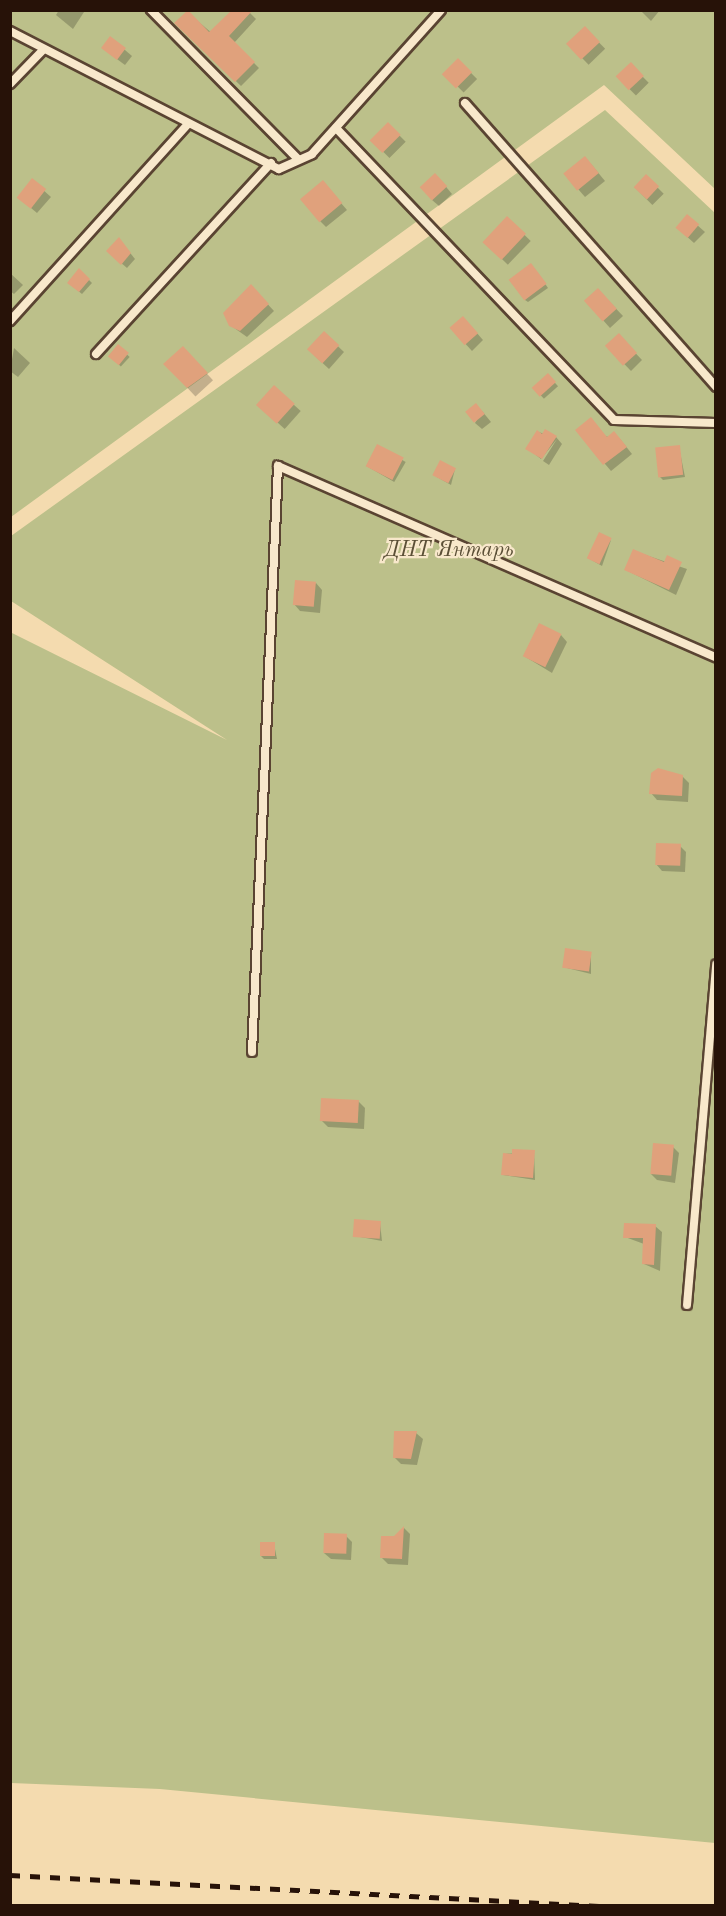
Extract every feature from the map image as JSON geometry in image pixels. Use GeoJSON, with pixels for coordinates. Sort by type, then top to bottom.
{"type":"FeatureCollection","features":[{"type":"Feature","properties":{"kind":"lane"},"geometry":{"type":"LineString","coordinates":[[151,10],[297,158]]}},
{"type":"Feature","properties":{"kind":"lane"},"geometry":{"type":"LineString","coordinates":[[10,32],[187,125],[271,163],[279,169],[297,158],[312,154],[431,14],[441,10]]}},
{"type":"Feature","properties":{"kind":"lane"},"geometry":{"type":"LineString","coordinates":[[10,84],[43,50]]}},
{"type":"Feature","properties":{"kind":"lane"},"geometry":{"type":"LineString","coordinates":[[465,103],[716,387]]}},
{"type":"Feature","properties":{"kind":"lane"},"geometry":{"type":"LineString","coordinates":[[10,321],[187,125]]}},
{"type":"Feature","properties":{"kind":"lane"},"geometry":{"type":"LineString","coordinates":[[336,128],[614,420],[716,423]]}},
{"type":"Feature","properties":{"kind":"lane"},"geometry":{"type":"LineString","coordinates":[[96,354],[271,163]]}},
{"type":"Feature","properties":{"kind":"lane"},"geometry":{"type":"LineString","coordinates":[[252,1052],[278,466],[716,657]]}},
{"type":"Feature","properties":{"kind":"lane"},"geometry":{"type":"LineString","coordinates":[[687,1305],[716,964]]}},
{"type":"Feature","properties":{"kind":"green space"},"geometry":{"type":"Polygon","coordinates":[[[11,11],[715,11],[715,189],[604,85],[11,517],[11,11]]]}},
{"type":"Feature","properties":{"kind":"green space","name":"ДНТ Янтарь"},"geometry":{"type":"Polygon","coordinates":[[[605,110],[715,213],[715,1843],[160,1789],[11,1783],[10,632],[227,740],[11,601],[11,536],[605,110]]]}},
{"type":"Feature","properties":{"kind":"building"},"geometry":{"type":"Polygon","coordinates":[[[188,10],[209,32],[232,10],[253,10],[229,36],[255,62],[235,82],[174,23],[188,10]]]}},
{"type":"Feature","properties":{"kind":"building"},"geometry":{"type":"Polygon","coordinates":[[[585,26],[600,42],[581,60],[566,44],[585,26]]]}},
{"type":"Feature","properties":{"kind":"building"},"geometry":{"type":"Polygon","coordinates":[[[110,36],[126,48],[117,60],[101,48],[110,36]]]}},
{"type":"Feature","properties":{"kind":"building"},"geometry":{"type":"Polygon","coordinates":[[[458,58],[472,72],[456,88],[442,74],[458,58]]]}},
{"type":"Feature","properties":{"kind":"building"},"geometry":{"type":"Polygon","coordinates":[[[631,62],[644,76],[629,90],[616,76],[631,62]]]}},
{"type":"Feature","properties":{"kind":"building"},"geometry":{"type":"Polygon","coordinates":[[[388,122],[401,135],[382,153],[370,140],[388,122]]]}},
{"type":"Feature","properties":{"kind":"building"},"geometry":{"type":"Polygon","coordinates":[[[585,156],[599,173],[577,191],[563,174],[585,156]]]}},
{"type":"Feature","properties":{"kind":"building"},"geometry":{"type":"Polygon","coordinates":[[[435,173],[447,186],[432,200],[420,187],[435,173]]]}},
{"type":"Feature","properties":{"kind":"building"},"geometry":{"type":"Polygon","coordinates":[[[646,174],[659,186],[647,199],[634,187],[646,174]]]}},
{"type":"Feature","properties":{"kind":"building"},"geometry":{"type":"Polygon","coordinates":[[[32,178],[46,189],[31,209],[17,198],[32,178]]]}},
{"type":"Feature","properties":{"kind":"building"},"geometry":{"type":"Polygon","coordinates":[[[323,180],[342,203],[319,222],[300,199],[323,180]]]}},
{"type":"Feature","properties":{"kind":"building"},"geometry":{"type":"Polygon","coordinates":[[[687,214],[699,224],[688,238],[675,228],[687,214]]]}},
{"type":"Feature","properties":{"kind":"building"},"geometry":{"type":"Polygon","coordinates":[[[507,216],[526,234],[501,260],[482,242],[507,216]]]}},
{"type":"Feature","properties":{"kind":"building"},"geometry":{"type":"Polygon","coordinates":[[[119,237],[131,253],[121,265],[106,251],[119,237]]]}},
{"type":"Feature","properties":{"kind":"building"},"geometry":{"type":"Polygon","coordinates":[[[531,263],[547,284],[524,301],[509,280],[531,263]]]}},
{"type":"Feature","properties":{"kind":"building"},"geometry":{"type":"Polygon","coordinates":[[[79,268],[90,279],[79,292],[67,283],[79,268]]]}},
{"type":"Feature","properties":{"kind":"building"},"geometry":{"type":"Polygon","coordinates":[[[251,284],[269,304],[240,331],[229,326],[223,313],[251,284]]]}},
{"type":"Feature","properties":{"kind":"building"},"geometry":{"type":"Polygon","coordinates":[[[598,288],[617,309],[603,322],[584,301],[598,288]]]}},
{"type":"Feature","properties":{"kind":"building"},"geometry":{"type":"Polygon","coordinates":[[[463,316],[478,333],[465,345],[449,328],[463,316]]]}},
{"type":"Feature","properties":{"kind":"building"},"geometry":{"type":"Polygon","coordinates":[[[324,331],[339,345],[322,364],[307,349],[324,331]]]}},
{"type":"Feature","properties":{"kind":"building"},"geometry":{"type":"Polygon","coordinates":[[[619,333],[637,353],[623,366],[605,346],[619,333]]]}},
{"type":"Feature","properties":{"kind":"building"},"geometry":{"type":"Polygon","coordinates":[[[118,344],[129,353],[119,365],[108,356],[118,344]]]}},
{"type":"Feature","properties":{"kind":"building"},"geometry":{"type":"Polygon","coordinates":[[[183,346],[208,373],[187,388],[163,364],[183,346]]]}},
{"type":"Feature","properties":{"kind":"building"},"geometry":{"type":"Polygon","coordinates":[[[548,373],[556,382],[540,397],[532,388],[548,373]]]}},
{"type":"Feature","properties":{"kind":"building"},"geometry":{"type":"Polygon","coordinates":[[[274,385],[295,404],[277,424],[256,405],[274,385]]]}},
{"type":"Feature","properties":{"kind":"building"},"geometry":{"type":"Polygon","coordinates":[[[476,403],[485,414],[474,423],[465,412],[476,403]]]}},
{"type":"Feature","properties":{"kind":"building"},"geometry":{"type":"Polygon","coordinates":[[[591,417],[607,437],[614,431],[627,447],[603,465],[575,430],[591,417]]]}},
{"type":"Feature","properties":{"kind":"building"},"geometry":{"type":"Polygon","coordinates":[[[545,429],[557,436],[542,459],[525,449],[537,430],[542,434],[545,429]]]}},
{"type":"Feature","properties":{"kind":"building"},"geometry":{"type":"Polygon","coordinates":[[[377,444],[404,458],[392,480],[366,466],[377,444]]]}},
{"type":"Feature","properties":{"kind":"building"},"geometry":{"type":"Polygon","coordinates":[[[680,445],[683,475],[658,477],[655,448],[680,445]]]}},
{"type":"Feature","properties":{"kind":"building"},"geometry":{"type":"Polygon","coordinates":[[[440,460],[456,468],[448,483],[432,475],[440,460]]]}},
{"type":"Feature","properties":{"kind":"building"},"geometry":{"type":"Polygon","coordinates":[[[599,532],[612,538],[599,564],[587,558],[599,532]]]}},
{"type":"Feature","properties":{"kind":"building"},"geometry":{"type":"Polygon","coordinates":[[[633,549],[664,562],[667,555],[682,562],[669,590],[624,570],[633,549]]]}},
{"type":"Feature","properties":{"kind":"building"},"geometry":{"type":"Polygon","coordinates":[[[295,580],[316,582],[314,607],[293,605],[295,580]]]}},
{"type":"Feature","properties":{"kind":"building"},"geometry":{"type":"Polygon","coordinates":[[[539,623],[561,634],[545,667],[523,656],[539,623]]]}},
{"type":"Feature","properties":{"kind":"building"},"geometry":{"type":"Polygon","coordinates":[[[658,768],[683,775],[682,796],[649,794],[651,773],[658,768]]]}},
{"type":"Feature","properties":{"kind":"building"},"geometry":{"type":"Polygon","coordinates":[[[656,843],[681,844],[680,866],[655,865],[656,843]]]}},
{"type":"Feature","properties":{"kind":"building"},"geometry":{"type":"Polygon","coordinates":[[[565,948],[592,952],[589,972],[562,968],[565,948]]]}},
{"type":"Feature","properties":{"kind":"building"},"geometry":{"type":"Polygon","coordinates":[[[321,1098],[359,1100],[358,1123],[320,1121],[321,1098]]]}},
{"type":"Feature","properties":{"kind":"building"},"geometry":{"type":"Polygon","coordinates":[[[653,1143],[674,1145],[671,1176],[650,1174],[653,1143]]]}},
{"type":"Feature","properties":{"kind":"building"},"geometry":{"type":"Polygon","coordinates":[[[512,1149],[535,1150],[533,1178],[501,1175],[503,1153],[512,1154],[512,1149]]]}},
{"type":"Feature","properties":{"kind":"building"},"geometry":{"type":"Polygon","coordinates":[[[354,1219],[381,1221],[380,1239],[353,1237],[354,1219]]]}},
{"type":"Feature","properties":{"kind":"building"},"geometry":{"type":"Polygon","coordinates":[[[624,1223],[656,1224],[654,1265],[642,1264],[643,1238],[623,1238],[624,1223]]]}},
{"type":"Feature","properties":{"kind":"building"},"geometry":{"type":"Polygon","coordinates":[[[394,1431],[417,1431],[411,1459],[393,1458],[394,1431]]]}},
{"type":"Feature","properties":{"kind":"building"},"geometry":{"type":"Polygon","coordinates":[[[404,1526],[402,1559],[380,1558],[381,1536],[394,1536],[404,1526]]]}},
{"type":"Feature","properties":{"kind":"building"},"geometry":{"type":"Polygon","coordinates":[[[324,1533],[347,1534],[346,1554],[323,1553],[324,1533]]]}},
{"type":"Feature","properties":{"kind":"building"},"geometry":{"type":"Polygon","coordinates":[[[260,1542],[275,1542],[275,1556],[260,1556],[260,1542]]]}},
{"type":"Feature","properties":{"kind":"railway"},"geometry":{"type":"LineString","coordinates":[[10,1875],[599,1906]]}}]}
